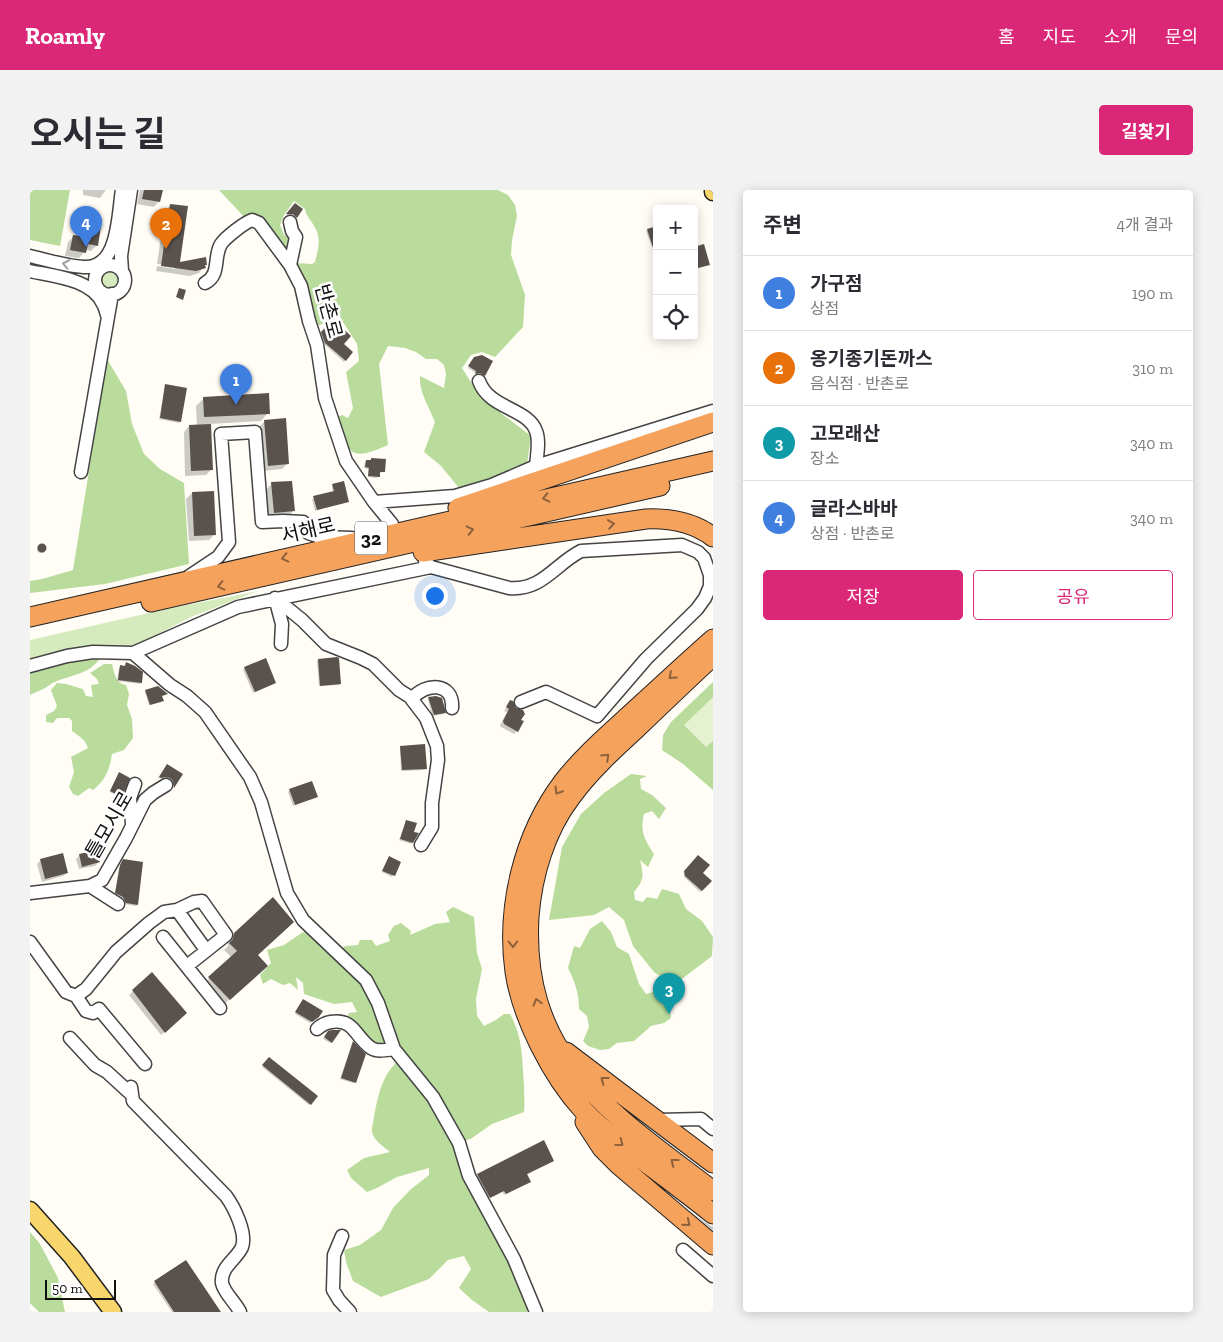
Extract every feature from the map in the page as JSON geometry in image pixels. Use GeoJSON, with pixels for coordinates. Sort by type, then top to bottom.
{"type":"FeatureCollection","features":[{"type":"Feature","properties":{"kind":"highway"},"geometry":{"type":"LineString","coordinates":[[315,551],[439,514],[713,422]]}},
{"type":"Feature","properties":{"kind":"highway"},"geometry":{"type":"LineString","coordinates":[[576,491],[713,452]]}},
{"type":"Feature","properties":{"kind":"highway","name":"서해로"},"geometry":{"type":"LineString","coordinates":[[30,617],[713,461]]}},
{"type":"Feature","properties":{"kind":"highway","name":"서해로"},"geometry":{"type":"LineString","coordinates":[[30,628],[269,576],[713,474]]}},
{"type":"Feature","properties":{"kind":"highway"},"geometry":{"type":"LineString","coordinates":[[269,576],[646,519],[681,521],[710,536]]}},
{"type":"Feature","properties":{"kind":"highway"},"geometry":{"type":"LineString","coordinates":[[30,612],[70,607]]}},
{"type":"Feature","properties":{"kind":"highway"},"geometry":{"type":"LineString","coordinates":[[712,643],[588,776],[560,813],[548,838],[534,882],[530,912],[529,946],[535,993],[552,1039],[563,1058],[587,1088],[626,1123],[713,1192]]}},
{"type":"Feature","properties":{"kind":"highway"},"geometry":{"type":"LineString","coordinates":[[712,643],[606,736],[561,784],[542,817],[522,866],[514,923],[515,972],[523,1004],[532,1026],[590,1132],[602,1148],[619,1165],[713,1245]]}},
{"type":"Feature","properties":{"kind":"highway"},"geometry":{"type":"LineString","coordinates":[[552,1039],[571,1056],[713,1163]]}},
{"type":"Feature","properties":{"kind":"highway"},"geometry":{"type":"LineString","coordinates":[[563,1084],[583,1110],[606,1132],[713,1214]]}},
{"type":"Feature","properties":{"kind":"main road"},"geometry":{"type":"LineString","coordinates":[[30,1210],[72,1257],[113,1312]]}},
{"type":"Feature","properties":{"kind":"street"},"geometry":{"type":"LineString","coordinates":[[96,286],[97,272],[104,264],[113,244],[122,190]]}},
{"type":"Feature","properties":{"kind":"street"},"geometry":{"type":"LineString","coordinates":[[30,271],[96,286],[102,292],[116,293],[123,286],[124,276],[120,256],[131,190]]}},
{"type":"Feature","properties":{"kind":"street","name":"반촌로"},"geometry":{"type":"LineString","coordinates":[[205,283],[214,275],[221,244],[246,222],[252,220],[259,223],[272,238],[301,286],[309,321],[317,344],[325,398],[346,460],[374,502],[392,524]]}},
{"type":"Feature","properties":{"kind":"street"},"geometry":{"type":"LineString","coordinates":[[290,222],[296,237],[290,265]]}},
{"type":"Feature","properties":{"kind":"street"},"geometry":{"type":"LineString","coordinates":[[30,256],[83,267],[104,264],[115,266],[122,271]]}},
{"type":"Feature","properties":{"kind":"street"},"geometry":{"type":"LineString","coordinates":[[64,278],[94,292],[104,304],[108,317]]}},
{"type":"Feature","properties":{"kind":"street"},"geometry":{"type":"LineString","coordinates":[[81,472],[112,294]]}},
{"type":"Feature","properties":{"kind":"street"},"geometry":{"type":"LineString","coordinates":[[479,381],[482,389],[492,399],[524,417],[532,424],[538,437],[536,466]]}},
{"type":"Feature","properties":{"kind":"street"},"geometry":{"type":"LineString","coordinates":[[374,502],[455,496],[492,485],[536,466],[713,411]]}},
{"type":"Feature","properties":{"kind":"street"},"geometry":{"type":"LineString","coordinates":[[181,582],[218,557],[229,542],[221,434],[255,432],[262,522],[303,522],[308,533],[320,537],[360,538]]}},
{"type":"Feature","properties":{"kind":"street"},"geometry":{"type":"LineString","coordinates":[[419,557],[431,567],[519,589],[550,575],[574,554],[581,551],[682,545],[698,552],[704,558],[710,575],[710,586],[705,598],[697,609],[646,659],[597,716],[546,692],[521,702]]}},
{"type":"Feature","properties":{"kind":"street"},"geometry":{"type":"LineString","coordinates":[[30,666],[67,656],[93,652],[132,653],[238,606],[431,567]]}},
{"type":"Feature","properties":{"kind":"street"},"geometry":{"type":"LineString","coordinates":[[275,598],[282,624],[280,644]]}},
{"type":"Feature","properties":{"kind":"street"},"geometry":{"type":"LineString","coordinates":[[275,598],[302,620],[326,644],[356,655],[373,664],[399,690],[412,699],[426,718],[433,732],[438,760],[432,826],[421,845]]}},
{"type":"Feature","properties":{"kind":"street"},"geometry":{"type":"LineString","coordinates":[[132,653],[205,712],[250,777],[261,802],[287,893],[303,920],[366,980],[378,1003],[394,1049],[433,1097],[459,1143],[469,1176],[514,1259],[536,1312]]}},
{"type":"Feature","properties":{"kind":"street"},"geometry":{"type":"LineString","coordinates":[[412,699],[421,689],[438,686],[447,691],[452,699],[452,708]]}},
{"type":"Feature","properties":{"kind":"street"},"geometry":{"type":"LineString","coordinates":[[132,824],[130,798],[135,784]]}},
{"type":"Feature","properties":{"kind":"street","name":"틀모시로"},"geometry":{"type":"LineString","coordinates":[[30,893],[90,886],[102,880],[144,800],[153,792],[166,785]]}},
{"type":"Feature","properties":{"kind":"street"},"geometry":{"type":"LineString","coordinates":[[90,886],[118,904]]}},
{"type":"Feature","properties":{"kind":"street"},"geometry":{"type":"LineString","coordinates":[[76,996],[86,990],[116,952],[164,912],[202,901],[226,935],[187,966]]}},
{"type":"Feature","properties":{"kind":"street"},"geometry":{"type":"LineString","coordinates":[[176,910],[206,950]]}},
{"type":"Feature","properties":{"kind":"street"},"geometry":{"type":"LineString","coordinates":[[163,937],[220,1008]]}},
{"type":"Feature","properties":{"kind":"street"},"geometry":{"type":"LineString","coordinates":[[30,942],[66,992],[76,996],[86,1011],[92,1013],[99,1009],[145,1064]]}},
{"type":"Feature","properties":{"kind":"street"},"geometry":{"type":"LineString","coordinates":[[318,1030],[321,1025],[326,1023],[341,1021],[347,1023],[371,1048],[376,1050],[394,1049]]}},
{"type":"Feature","properties":{"kind":"street"},"geometry":{"type":"LineString","coordinates":[[70,1038],[95,1065],[131,1091],[132,1101],[234,1206],[243,1238],[242,1248],[229,1263],[222,1276],[222,1285],[240,1312]]}},
{"type":"Feature","properties":{"kind":"street"},"geometry":{"type":"LineString","coordinates":[[658,1120],[701,1119],[713,1129]]}},
{"type":"Feature","properties":{"kind":"street"},"geometry":{"type":"LineString","coordinates":[[342,1236],[334,1255],[333,1290],[338,1300],[350,1312]]}},
{"type":"Feature","properties":{"kind":"street"},"geometry":{"type":"LineString","coordinates":[[683,1250],[713,1276]]}},
{"type":"Feature","properties":{"kind":"green space"},"geometry":{"type":"Polygon","coordinates":[[[30,190],[70,190],[60,246],[30,240],[30,190]]]}},
{"type":"Feature","properties":{"kind":"green space"},"geometry":{"type":"Polygon","coordinates":[[[219,190],[498,190],[508,195],[515,205],[517,216],[511,255],[525,295],[523,327],[495,357],[482,352],[471,355],[462,368],[472,384],[502,414],[531,436],[527,464],[483,483],[460,489],[440,465],[424,452],[435,422],[423,394],[420,376],[444,388],[446,374],[444,365],[437,359],[426,359],[416,352],[405,348],[388,346],[379,364],[388,445],[365,453],[357,454],[352,451],[344,439],[337,417],[342,415],[348,418],[353,408],[346,372],[359,361],[357,344],[338,314],[320,325],[316,325],[296,263],[312,264],[315,262],[319,244],[316,230],[305,209],[294,201],[284,215],[280,225],[284,235],[291,239],[286,259],[272,238],[246,219],[219,190]]]}},
{"type":"Feature","properties":{"kind":"green space"},"geometry":{"type":"Polygon","coordinates":[[[110,272],[118,280],[110,288],[102,280],[110,272]]]}},
{"type":"Feature","properties":{"kind":"green space"},"geometry":{"type":"Polygon","coordinates":[[[107,359],[126,391],[132,424],[144,454],[160,469],[184,483],[189,564],[105,584],[30,593],[30,581],[73,570],[107,359]]]}},
{"type":"Feature","properties":{"kind":"green space"},"geometry":{"type":"Polygon","coordinates":[[[258,591],[191,617],[139,644],[30,663],[30,640],[162,610],[258,591]]]}},
{"type":"Feature","properties":{"kind":"green space"},"geometry":{"type":"Polygon","coordinates":[[[101,657],[86,671],[54,682],[30,695],[30,671],[58,662],[101,657]]]}},
{"type":"Feature","properties":{"kind":"green space"},"geometry":{"type":"Polygon","coordinates":[[[104,664],[112,664],[118,680],[126,685],[129,694],[127,705],[132,719],[133,738],[124,750],[112,754],[110,765],[101,783],[93,790],[89,788],[78,796],[73,794],[69,787],[74,772],[71,757],[88,748],[87,745],[84,740],[72,731],[72,721],[69,718],[57,718],[53,723],[46,722],[46,715],[54,711],[57,706],[51,690],[57,683],[83,689],[86,696],[93,697],[91,685],[99,684],[97,679],[90,673],[104,664]]]}},
{"type":"Feature","properties":{"kind":"green space"},"geometry":{"type":"Polygon","coordinates":[[[713,682],[713,790],[683,764],[662,750],[663,735],[671,722],[713,682]]]}},
{"type":"Feature","properties":{"kind":"green space"},"geometry":{"type":"Polygon","coordinates":[[[713,697],[713,741],[706,747],[684,725],[713,697]]]}},
{"type":"Feature","properties":{"kind":"green space"},"geometry":{"type":"Polygon","coordinates":[[[631,774],[647,776],[640,779],[641,789],[652,795],[666,808],[659,819],[652,811],[644,814],[642,826],[644,835],[654,854],[648,867],[640,860],[642,878],[634,892],[635,900],[643,902],[647,897],[657,899],[662,889],[679,894],[686,909],[702,921],[713,937],[712,956],[674,985],[654,972],[633,946],[624,920],[609,907],[594,915],[549,920],[562,847],[581,814],[604,793],[631,774]]]}},
{"type":"Feature","properties":{"kind":"green space"},"geometry":{"type":"Polygon","coordinates":[[[453,907],[474,917],[477,953],[482,969],[476,999],[477,1016],[484,1026],[504,1014],[510,1014],[520,1040],[524,1112],[492,1124],[472,1138],[460,1143],[531,1300],[527,1312],[489,1312],[472,1300],[459,1288],[471,1269],[464,1256],[448,1260],[429,1279],[381,1297],[353,1281],[344,1250],[360,1245],[381,1230],[393,1208],[410,1190],[429,1175],[429,1168],[397,1177],[367,1192],[351,1178],[347,1170],[364,1158],[390,1152],[379,1144],[372,1129],[377,1101],[384,1079],[398,1061],[385,1040],[381,1047],[377,1047],[352,1023],[348,1015],[349,1013],[357,1012],[352,1002],[334,1004],[304,994],[303,983],[296,977],[298,990],[290,983],[283,985],[271,979],[263,984],[260,975],[271,963],[267,950],[284,945],[303,932],[315,932],[338,953],[345,946],[358,945],[360,940],[372,940],[376,946],[390,941],[388,935],[394,926],[401,923],[411,931],[410,935],[435,924],[450,922],[446,912],[453,907]]]}},
{"type":"Feature","properties":{"kind":"green space"},"geometry":{"type":"Polygon","coordinates":[[[602,921],[611,932],[617,947],[629,954],[639,984],[646,994],[657,991],[670,1009],[671,1018],[664,1023],[651,1026],[634,1041],[617,1043],[609,1049],[600,1050],[588,1046],[583,1041],[589,1027],[587,1016],[579,1009],[576,988],[568,968],[574,946],[580,948],[590,929],[602,921]]]}},
{"type":"Feature","properties":{"kind":"green space"},"geometry":{"type":"Polygon","coordinates":[[[30,1232],[40,1244],[58,1278],[65,1312],[39,1312],[30,1303],[30,1232]]]}},
{"type":"Feature","properties":{"kind":"building"},"geometry":{"type":"Polygon","coordinates":[[[144,190],[163,190],[160,202],[142,199],[144,190]]]}},
{"type":"Feature","properties":{"kind":"building"},"geometry":{"type":"Polygon","coordinates":[[[295,203],[303,209],[297,218],[293,214],[286,214],[295,203]]]}},
{"type":"Feature","properties":{"kind":"building"},"geometry":{"type":"Polygon","coordinates":[[[170,204],[188,206],[180,262],[206,257],[206,268],[196,271],[161,266],[170,204]]]}},
{"type":"Feature","properties":{"kind":"building"},"geometry":{"type":"Polygon","coordinates":[[[84,216],[102,219],[98,246],[88,244],[86,253],[70,250],[73,235],[81,236],[84,216]]]}},
{"type":"Feature","properties":{"kind":"building"},"geometry":{"type":"Polygon","coordinates":[[[653,227],[653,248],[647,229],[653,227]]]}},
{"type":"Feature","properties":{"kind":"building"},"geometry":{"type":"Polygon","coordinates":[[[704,244],[710,265],[698,268],[698,246],[704,244]]]}},
{"type":"Feature","properties":{"kind":"building"},"geometry":{"type":"Polygon","coordinates":[[[179,288],[186,290],[183,300],[176,297],[179,288]]]}},
{"type":"Feature","properties":{"kind":"building"},"geometry":{"type":"Polygon","coordinates":[[[333,319],[351,336],[344,344],[353,352],[346,361],[325,343],[321,332],[333,319]]]}},
{"type":"Feature","properties":{"kind":"building"},"geometry":{"type":"Polygon","coordinates":[[[482,355],[493,361],[485,376],[480,373],[475,374],[476,371],[468,366],[474,357],[482,355]]]}},
{"type":"Feature","properties":{"kind":"building"},"geometry":{"type":"Polygon","coordinates":[[[165,384],[187,388],[181,422],[160,418],[165,384]]]}},
{"type":"Feature","properties":{"kind":"building"},"geometry":{"type":"Polygon","coordinates":[[[269,393],[270,414],[204,417],[203,397],[269,393]]]}},
{"type":"Feature","properties":{"kind":"building"},"geometry":{"type":"Polygon","coordinates":[[[286,418],[289,464],[268,466],[264,420],[286,418]]]}},
{"type":"Feature","properties":{"kind":"building"},"geometry":{"type":"Polygon","coordinates":[[[211,424],[213,470],[191,471],[189,425],[211,424]]]}},
{"type":"Feature","properties":{"kind":"building"},"geometry":{"type":"Polygon","coordinates":[[[371,458],[386,459],[385,472],[380,472],[380,477],[368,476],[369,468],[365,467],[366,460],[371,460],[371,458]]]}},
{"type":"Feature","properties":{"kind":"building"},"geometry":{"type":"Polygon","coordinates":[[[292,481],[295,511],[274,513],[271,482],[292,481]]]}},
{"type":"Feature","properties":{"kind":"building"},"geometry":{"type":"Polygon","coordinates":[[[344,481],[349,502],[317,510],[313,496],[334,491],[332,484],[344,481]]]}},
{"type":"Feature","properties":{"kind":"building"},"geometry":{"type":"Polygon","coordinates":[[[214,491],[216,535],[194,536],[192,492],[214,491]]]}},
{"type":"Feature","properties":{"kind":"building"},"geometry":{"type":"Polygon","coordinates":[[[42,543],[47,548],[42,553],[37,548],[42,543]]]}},
{"type":"Feature","properties":{"kind":"building"},"geometry":{"type":"Polygon","coordinates":[[[266,658],[276,683],[255,692],[244,667],[266,658]]]}},
{"type":"Feature","properties":{"kind":"building"},"geometry":{"type":"Polygon","coordinates":[[[339,658],[341,684],[320,686],[318,659],[339,658]]]}},
{"type":"Feature","properties":{"kind":"building"},"geometry":{"type":"Polygon","coordinates":[[[126,662],[143,672],[142,683],[118,680],[120,665],[125,666],[126,662]]]}},
{"type":"Feature","properties":{"kind":"building"},"geometry":{"type":"Polygon","coordinates":[[[158,686],[168,694],[162,696],[164,701],[150,705],[145,690],[158,686]]]}},
{"type":"Feature","properties":{"kind":"building"},"geometry":{"type":"Polygon","coordinates":[[[436,696],[442,698],[446,713],[434,715],[428,697],[436,696]]]}},
{"type":"Feature","properties":{"kind":"building"},"geometry":{"type":"Polygon","coordinates":[[[510,700],[513,701],[516,708],[523,710],[525,714],[521,720],[524,721],[518,732],[504,724],[503,721],[509,709],[506,707],[510,700]]]}},
{"type":"Feature","properties":{"kind":"building"},"geometry":{"type":"Polygon","coordinates":[[[425,744],[427,769],[402,770],[400,746],[425,744]]]}},
{"type":"Feature","properties":{"kind":"building"},"geometry":{"type":"Polygon","coordinates":[[[167,764],[183,774],[174,788],[173,781],[170,778],[159,777],[167,764]]]}},
{"type":"Feature","properties":{"kind":"building"},"geometry":{"type":"Polygon","coordinates":[[[119,772],[130,778],[122,797],[110,791],[119,772]]]}},
{"type":"Feature","properties":{"kind":"building"},"geometry":{"type":"Polygon","coordinates":[[[312,781],[318,797],[295,805],[289,789],[312,781]]]}},
{"type":"Feature","properties":{"kind":"building"},"geometry":{"type":"Polygon","coordinates":[[[406,820],[417,823],[414,832],[419,833],[413,843],[400,839],[406,820]]]}},
{"type":"Feature","properties":{"kind":"building"},"geometry":{"type":"Polygon","coordinates":[[[97,850],[100,862],[82,867],[79,854],[97,850]]]}},
{"type":"Feature","properties":{"kind":"building"},"geometry":{"type":"Polygon","coordinates":[[[63,853],[68,873],[45,879],[40,859],[63,853]]]}},
{"type":"Feature","properties":{"kind":"building"},"geometry":{"type":"Polygon","coordinates":[[[698,855],[710,865],[703,873],[712,881],[702,891],[685,876],[684,871],[698,855]]]}},
{"type":"Feature","properties":{"kind":"building"},"geometry":{"type":"Polygon","coordinates":[[[389,856],[401,862],[395,876],[382,871],[389,856]]]}},
{"type":"Feature","properties":{"kind":"building"},"geometry":{"type":"Polygon","coordinates":[[[123,859],[143,862],[138,905],[126,903],[123,897],[115,893],[120,865],[123,859]]]}},
{"type":"Feature","properties":{"kind":"building"},"geometry":{"type":"Polygon","coordinates":[[[273,897],[294,922],[258,955],[268,966],[230,1000],[208,977],[237,951],[229,943],[233,939],[234,933],[273,897]]]}},
{"type":"Feature","properties":{"kind":"building"},"geometry":{"type":"Polygon","coordinates":[[[152,972],[187,1013],[165,1033],[132,990],[152,972]]]}},
{"type":"Feature","properties":{"kind":"building"},"geometry":{"type":"Polygon","coordinates":[[[303,999],[323,1011],[312,1022],[295,1012],[303,999]]]}},
{"type":"Feature","properties":{"kind":"building"},"geometry":{"type":"Polygon","coordinates":[[[341,1030],[332,1043],[324,1037],[328,1031],[341,1030]]]}},
{"type":"Feature","properties":{"kind":"building"},"geometry":{"type":"Polygon","coordinates":[[[353,1041],[366,1054],[356,1083],[341,1078],[353,1041]]]}},
{"type":"Feature","properties":{"kind":"building"},"geometry":{"type":"Polygon","coordinates":[[[269,1057],[318,1096],[311,1105],[262,1065],[269,1057]]]}},
{"type":"Feature","properties":{"kind":"building"},"geometry":{"type":"Polygon","coordinates":[[[544,1140],[554,1161],[527,1174],[531,1182],[506,1194],[504,1191],[490,1198],[477,1174],[544,1140]]]}},
{"type":"Feature","properties":{"kind":"building"},"geometry":{"type":"Polygon","coordinates":[[[186,1260],[221,1312],[174,1312],[154,1281],[186,1260]]]}},
{"type":"Feature","properties":{"kind":"place","name":"글라스바바"},"geometry":{"type":"Point","coordinates":[86,247]}},
{"type":"Feature","properties":{"kind":"place","name":"옹기종기돈까스"},"geometry":{"type":"Point","coordinates":[166,249]}},
{"type":"Feature","properties":{"kind":"place","name":"가구점"},"geometry":{"type":"Point","coordinates":[236,405]}},
{"type":"Feature","properties":{"kind":"place","name":"고모래산"},"geometry":{"type":"Point","coordinates":[669,1014]}}]}
